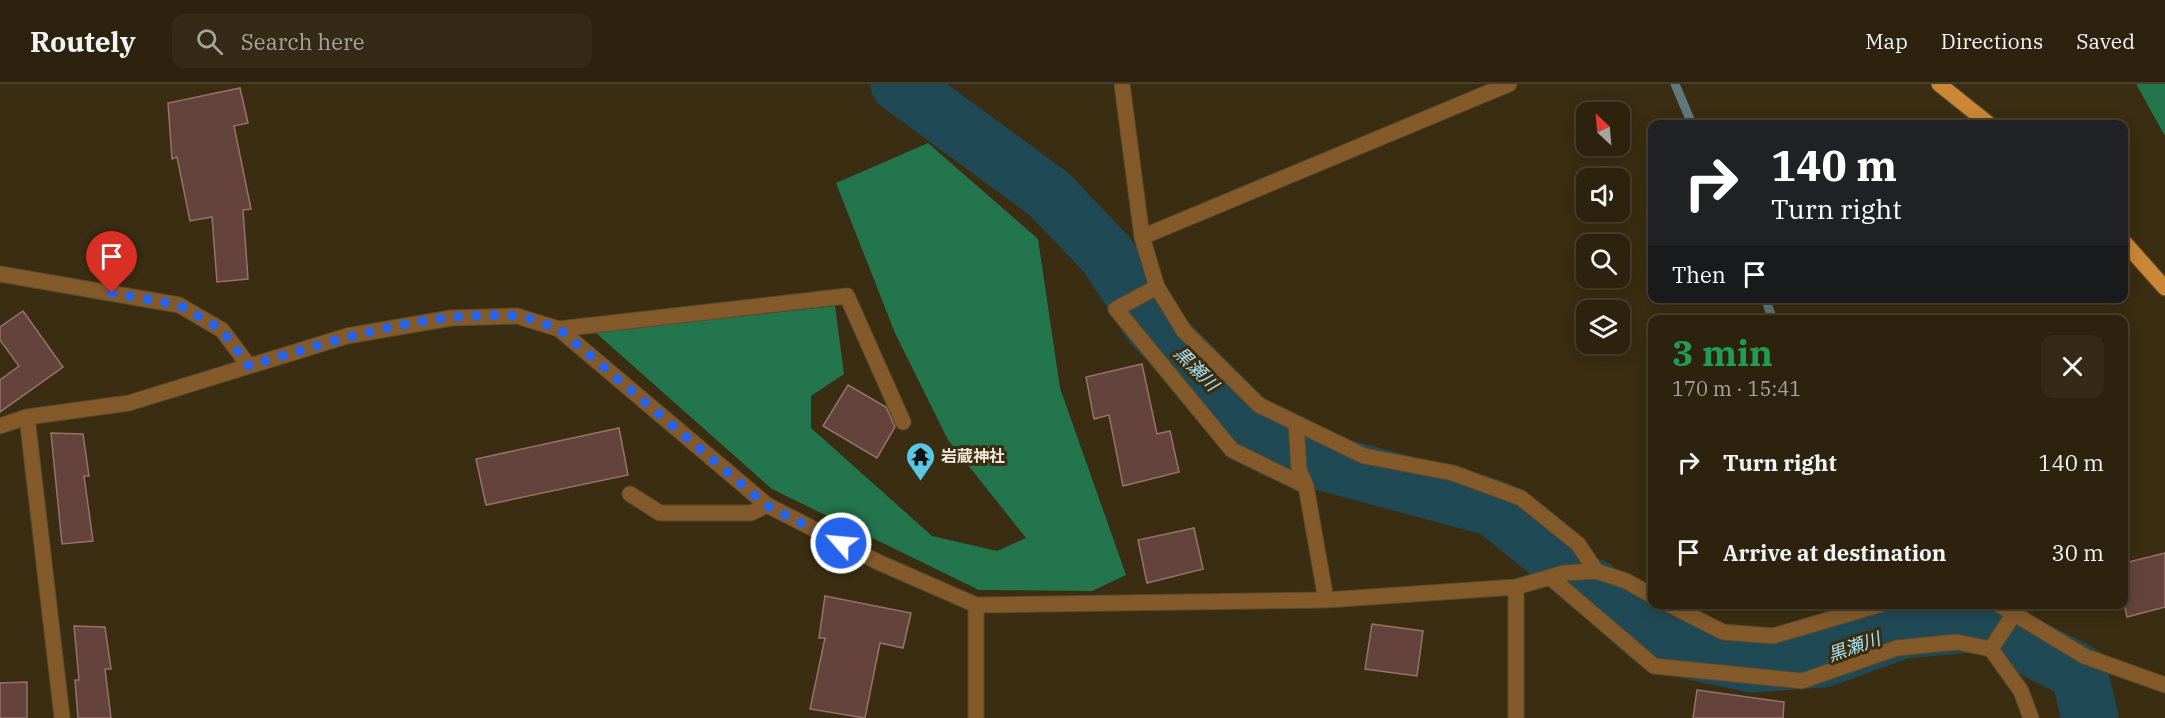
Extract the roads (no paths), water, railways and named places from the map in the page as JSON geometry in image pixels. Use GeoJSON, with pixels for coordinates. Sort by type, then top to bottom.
{"type":"FeatureCollection","features":[{"type":"Feature","properties":{"kind":"main road"},"geometry":{"type":"LineString","coordinates":[[1939,84],[1984,120]]}},
{"type":"Feature","properties":{"kind":"main road"},"geometry":{"type":"LineString","coordinates":[[2128,246],[2165,288]]}},
{"type":"Feature","properties":{"kind":"street"},"geometry":{"type":"LineString","coordinates":[[1122,84],[1142,237],[1157,287],[1184,331],[1259,405],[1364,456],[1453,473],[1521,498],[1578,544],[1596,571]]}},
{"type":"Feature","properties":{"kind":"street"},"geometry":{"type":"LineString","coordinates":[[1142,237],[1509,84]]}},
{"type":"Feature","properties":{"kind":"street"},"geometry":{"type":"LineString","coordinates":[[0,273],[179,305],[222,330],[249,366]]}},
{"type":"Feature","properties":{"kind":"street"},"geometry":{"type":"LineString","coordinates":[[1157,287],[1116,309],[1232,450],[1306,486]]}},
{"type":"Feature","properties":{"kind":"street"},"geometry":{"type":"LineString","coordinates":[[559,329],[847,296],[903,422]]}},
{"type":"Feature","properties":{"kind":"street"},"geometry":{"type":"LineString","coordinates":[[0,426],[27,417],[129,403],[347,336],[451,318],[517,316],[559,329],[766,505],[878,562],[976,605],[1326,600],[1516,587],[1564,573],[1596,571],[1626,581],[1648,593]]}},
{"type":"Feature","properties":{"kind":"street"},"geometry":{"type":"LineString","coordinates":[[27,417],[62,717]]}},
{"type":"Feature","properties":{"kind":"street"},"geometry":{"type":"LineString","coordinates":[[1296,424],[1299,470],[1306,486],[1326,600]]}},
{"type":"Feature","properties":{"kind":"street"},"geometry":{"type":"LineString","coordinates":[[630,494],[660,513],[751,513],[766,505]]}},
{"type":"Feature","properties":{"kind":"street"},"geometry":{"type":"LineString","coordinates":[[1551,578],[1654,666],[1802,681],[1897,648],[1956,642],[1993,645]]}},
{"type":"Feature","properties":{"kind":"street"},"geometry":{"type":"LineString","coordinates":[[1516,587],[1516,718]]}},
{"type":"Feature","properties":{"kind":"street"},"geometry":{"type":"LineString","coordinates":[[976,605],[976,718]]}},
{"type":"Feature","properties":{"kind":"street"},"geometry":{"type":"LineString","coordinates":[[1678,609],[1723,632],[1773,636],[1865,609]]}},
{"type":"Feature","properties":{"kind":"street"},"geometry":{"type":"LineString","coordinates":[[2004,609],[2012,616],[2084,656],[2165,685]]}},
{"type":"Feature","properties":{"kind":"street"},"geometry":{"type":"LineString","coordinates":[[1993,645],[2012,616]]}},
{"type":"Feature","properties":{"kind":"street"},"geometry":{"type":"LineString","coordinates":[[1993,645],[2021,691],[2031,718]]}},
{"type":"Feature","properties":{"kind":"waterway","name":"黒瀬川"},"geometry":{"type":"LineString","coordinates":[[899,84],[1049,194],[1107,255],[1152,325],[1274,449],[1494,508],[1553,556]]}},
{"type":"Feature","properties":{"kind":"waterway"},"geometry":{"type":"LineString","coordinates":[[1675,84],[1690,120]]}},
{"type":"Feature","properties":{"kind":"waterway"},"geometry":{"type":"LineString","coordinates":[[1767,303],[1771,315]]}},
{"type":"Feature","properties":{"kind":"waterway","name":"黒瀬川"},"geometry":{"type":"LineString","coordinates":[[1593,587],[1650,637],[1672,647],[1753,664],[1823,659],[1903,630],[1982,623],[2079,672],[2090,718]]}},
{"type":"Feature","properties":{"kind":"waterway"},"geometry":{"type":"LineString","coordinates":[[1894,609],[1903,630]]}},
{"type":"Feature","properties":{"kind":"place","name":"岩蔵神社"},"geometry":{"type":"Point","coordinates":[920,482]}}]}
